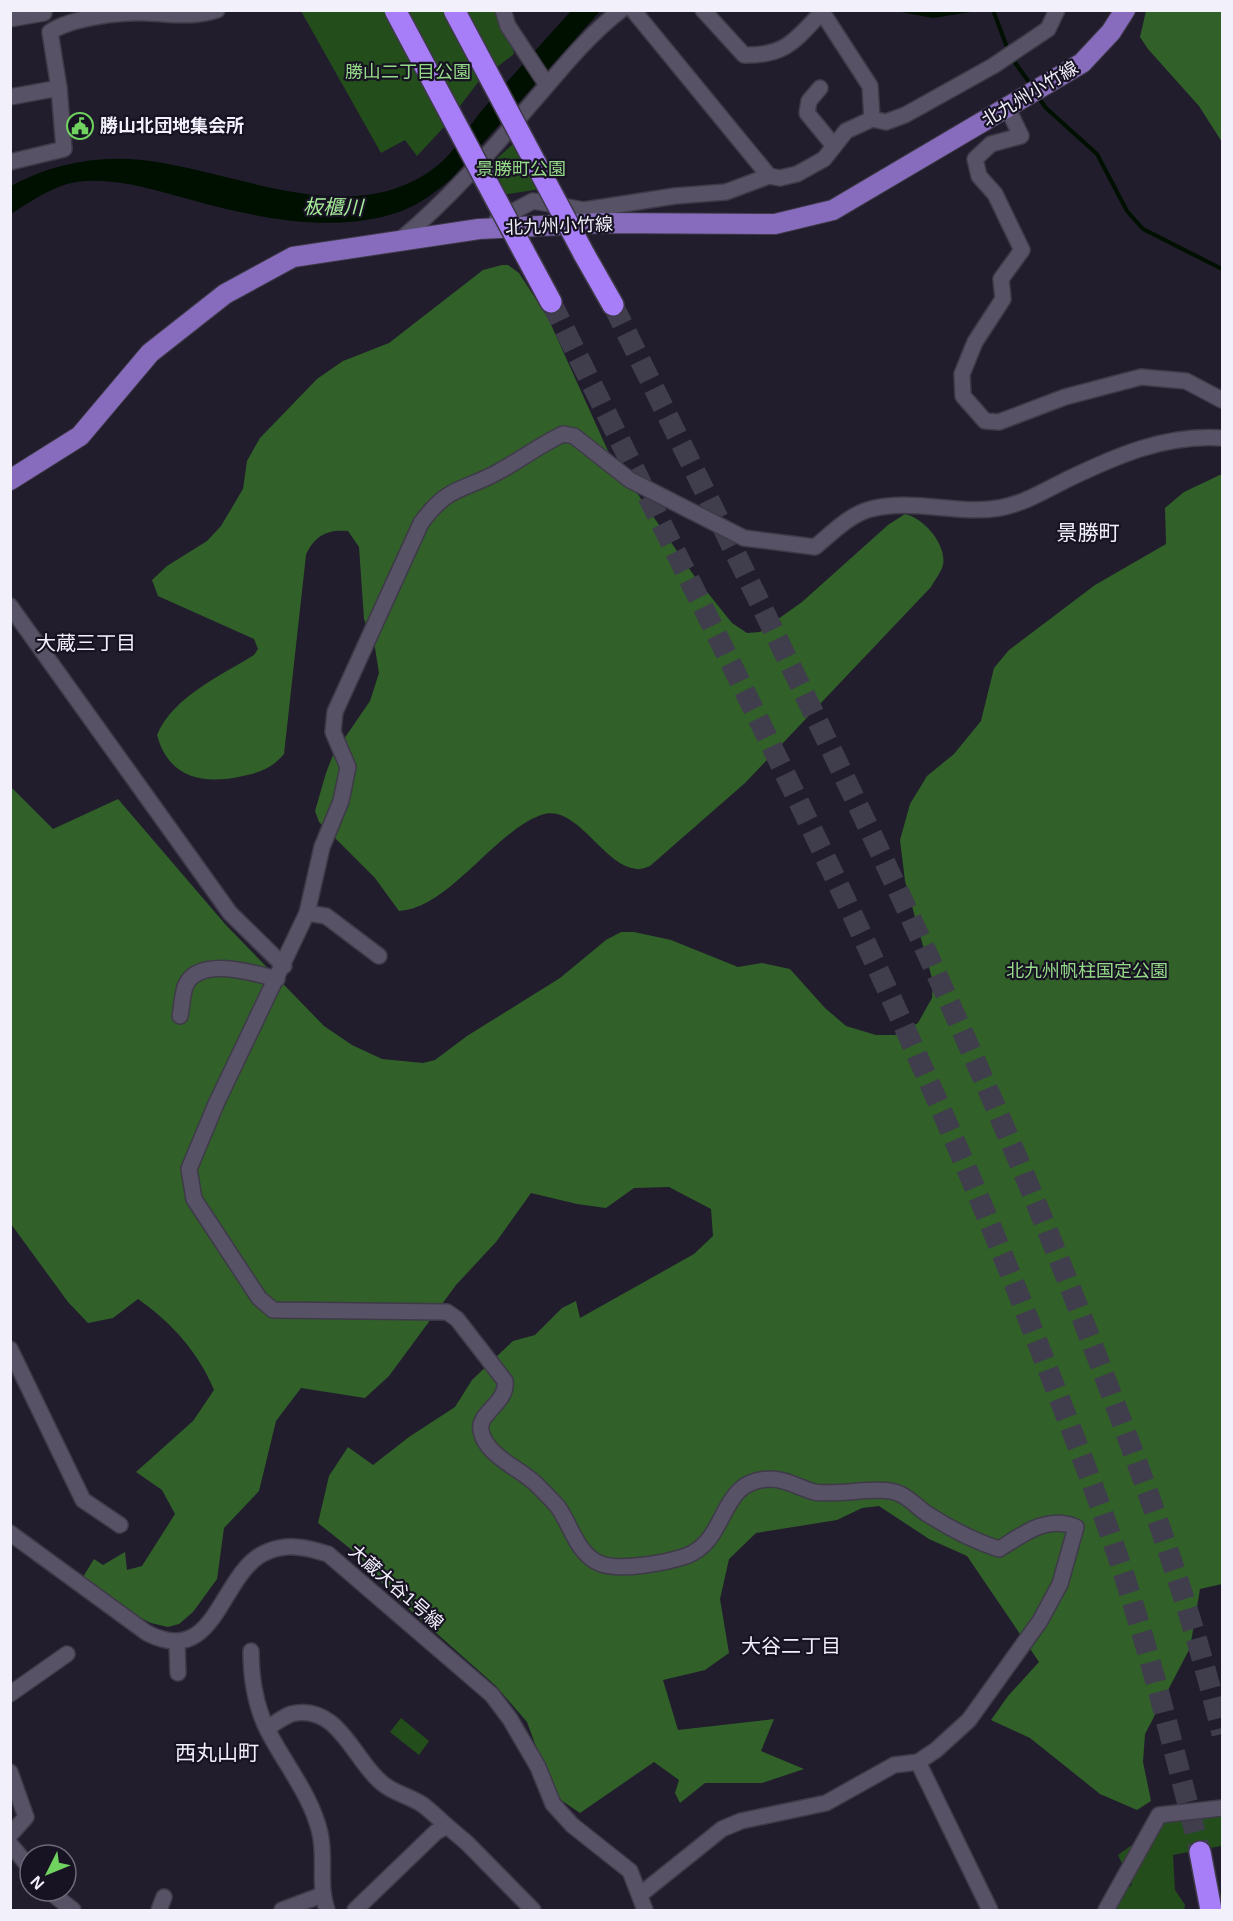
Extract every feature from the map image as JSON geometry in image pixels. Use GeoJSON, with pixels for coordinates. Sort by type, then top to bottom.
{"type":"FeatureCollection","features":[{"type":"Feature","properties":{"kind":"highway"},"geometry":{"type":"LineString","coordinates":[[395,10],[551,302]]}},
{"type":"Feature","properties":{"kind":"highway"},"geometry":{"type":"LineString","coordinates":[[454,10],[613,305]]}},
{"type":"Feature","properties":{"kind":"highway"},"geometry":{"type":"LineString","coordinates":[[1195,1911],[1195,1852],[1210,1911]]}},
{"type":"Feature","properties":{"kind":"main road","name":"北九州小竹線"},"geometry":{"type":"LineString","coordinates":[[10,480],[80,436],[150,353],[225,294],[293,257],[479,229],[602,223],[775,224],[833,210],[1083,63],[1111,32],[1125,10]]}},
{"type":"Feature","properties":{"kind":"street"},"geometry":{"type":"LineString","coordinates":[[50,32],[72,21],[145,13],[197,16],[217,10]]}},
{"type":"Feature","properties":{"kind":"street"},"geometry":{"type":"LineString","coordinates":[[503,10],[508,26],[546,83]]}},
{"type":"Feature","properties":{"kind":"street"},"geometry":{"type":"LineString","coordinates":[[400,240],[432,214],[475,169],[546,83],[621,10]]}},
{"type":"Feature","properties":{"kind":"street"},"geometry":{"type":"LineString","coordinates":[[633,10],[769,176]]}},
{"type":"Feature","properties":{"kind":"street"},"geometry":{"type":"LineString","coordinates":[[703,10],[744,55],[759,56],[788,47],[823,11],[870,86],[872,119]]}},
{"type":"Feature","properties":{"kind":"street"},"geometry":{"type":"LineString","coordinates":[[479,229],[533,201],[584,210],[675,196],[726,192],[769,176],[780,178],[797,174],[824,159],[846,131],[872,119],[886,122],[905,115],[993,66],[1048,29],[1057,10]]}},
{"type":"Feature","properties":{"kind":"street"},"geometry":{"type":"LineString","coordinates":[[10,19],[44,12],[50,32],[59,88],[64,149],[10,162]]}},
{"type":"Feature","properties":{"kind":"street"},"geometry":{"type":"LineString","coordinates":[[10,97],[59,88]]}},
{"type":"Feature","properties":{"kind":"street"},"geometry":{"type":"LineString","coordinates":[[820,88],[809,101],[807,113],[834,146]]}},
{"type":"Feature","properties":{"kind":"street"},"geometry":{"type":"LineString","coordinates":[[1008,109],[1021,136],[991,144],[975,159],[979,176],[995,194],[1022,250],[1001,279],[1003,299],[975,342],[962,374],[963,396],[985,421],[999,422],[1065,397],[1141,376],[1186,381],[1222,400]]}},
{"type":"Feature","properties":{"kind":"street"},"geometry":{"type":"LineString","coordinates":[[641,1894],[722,1829],[741,1821],[826,1803],[894,1765],[918,1762],[969,1720],[1017,1656],[1060,1584],[1076,1527],[1067,1523],[1046,1522],[999,1549],[978,1542],[929,1515],[898,1492],[815,1492],[773,1479],[755,1480],[743,1485],[733,1496],[714,1535],[699,1549],[686,1556],[629,1567],[603,1564],[593,1559],[574,1538],[559,1508],[532,1479],[497,1454],[486,1442],[481,1431],[482,1422],[502,1398],[506,1389],[505,1381],[457,1319],[447,1312],[273,1310],[259,1298],[194,1199],[189,1169],[216,1104],[308,913],[322,847],[341,801],[348,768],[333,732],[335,712],[421,523],[435,504],[447,494],[496,473],[563,434],[574,436],[630,480],[744,538],[815,548],[838,529],[870,509],[918,506],[997,508],[1021,502],[1114,457],[1145,446],[1185,438],[1222,438]]}},
{"type":"Feature","properties":{"kind":"street"},"geometry":{"type":"LineString","coordinates":[[10,606],[230,913],[281,972]]}},
{"type":"Feature","properties":{"kind":"street"},"geometry":{"type":"LineString","coordinates":[[308,913],[326,916],[379,956]]}},
{"type":"Feature","properties":{"kind":"street"},"geometry":{"type":"LineString","coordinates":[[180,1016],[185,985],[199,974],[228,966],[281,972]]}},
{"type":"Feature","properties":{"kind":"street"},"geometry":{"type":"LineString","coordinates":[[10,1350],[83,1500],[120,1525]]}},
{"type":"Feature","properties":{"kind":"street"},"geometry":{"type":"LineString","coordinates":[[10,1533],[147,1633],[160,1640],[177,1643],[178,1673]]}},
{"type":"Feature","properties":{"kind":"street","name":"大蔵大谷1号線"},"geometry":{"type":"LineString","coordinates":[[177,1643],[190,1639],[204,1629],[250,1563],[267,1551],[296,1547],[328,1554],[492,1695],[510,1719],[538,1767],[553,1804],[572,1825],[630,1871],[641,1894],[645,1911]]}},
{"type":"Feature","properties":{"kind":"street"},"geometry":{"type":"LineString","coordinates":[[251,1650],[251,1674],[267,1728],[308,1800],[320,1834],[322,1895],[327,1911]]}},
{"type":"Feature","properties":{"kind":"street"},"geometry":{"type":"LineString","coordinates":[[10,1694],[67,1654]]}},
{"type":"Feature","properties":{"kind":"street"},"geometry":{"type":"LineString","coordinates":[[267,1728],[292,1714],[315,1715],[326,1719],[341,1732],[365,1767],[383,1785],[422,1804],[467,1843],[532,1911]]}},
{"type":"Feature","properties":{"kind":"street"},"geometry":{"type":"LineString","coordinates":[[918,1762],[990,1911]]}},
{"type":"Feature","properties":{"kind":"street"},"geometry":{"type":"LineString","coordinates":[[10,1772],[26,1817],[12,1845]]}},
{"type":"Feature","properties":{"kind":"street"},"geometry":{"type":"LineString","coordinates":[[1106,1911],[1160,1815],[1222,1808]]}},
{"type":"Feature","properties":{"kind":"street"},"geometry":{"type":"LineString","coordinates":[[354,1911],[436,1832],[447,1827]]}},
{"type":"Feature","properties":{"kind":"street"},"geometry":{"type":"LineString","coordinates":[[282,1911],[322,1895]]}},
{"type":"Feature","properties":{"kind":"green space","name":"勝山二丁目公園"},"geometry":{"type":"Polygon","coordinates":[[[301,11],[503,11],[514,54],[479,81],[444,127],[417,156],[405,140],[381,153],[301,11]]]}},
{"type":"Feature","properties":{"kind":"green space"},"geometry":{"type":"Polygon","coordinates":[[[1146,11],[1222,11],[1222,142],[1199,106],[1140,37],[1146,11]]]}},
{"type":"Feature","properties":{"kind":"green space","name":"景勝町公園"},"geometry":{"type":"Polygon","coordinates":[[[524,134],[560,186],[482,198],[472,181],[524,134]]]}},
{"type":"Feature","properties":{"kind":"green space"},"geometry":{"type":"Polygon","coordinates":[[[508,265],[519,273],[548,318],[608,451],[695,577],[732,623],[747,633],[760,632],[802,602],[888,525],[905,514],[920,521],[933,534],[941,549],[943,565],[931,587],[745,783],[650,866],[638,869],[625,866],[566,818],[554,814],[541,815],[523,824],[506,837],[454,884],[436,897],[418,907],[399,911],[375,878],[319,822],[315,811],[333,755],[370,701],[379,673],[375,648],[364,619],[359,547],[348,531],[334,531],[322,535],[309,548],[306,555],[284,754],[261,771],[229,779],[202,779],[179,770],[163,750],[157,735],[174,709],[199,689],[254,655],[258,649],[254,639],[158,596],[152,580],[167,566],[207,541],[221,526],[243,489],[247,461],[260,438],[317,379],[343,361],[389,343],[483,270],[508,265]]]}},
{"type":"Feature","properties":{"kind":"green space","name":"北九州帆柱国定公園"},"geometry":{"type":"Polygon","coordinates":[[[1222,474],[1222,1584],[1200,1589],[1190,1648],[1145,1734],[1143,1762],[1151,1801],[1137,1810],[1100,1794],[1030,1738],[991,1720],[1008,1696],[1039,1662],[967,1556],[929,1539],[879,1506],[862,1508],[837,1520],[756,1533],[729,1559],[720,1599],[729,1653],[705,1670],[663,1680],[678,1730],[774,1719],[761,1751],[804,1769],[762,1783],[705,1783],[680,1803],[675,1793],[679,1780],[654,1762],[580,1813],[561,1800],[545,1771],[527,1722],[495,1685],[391,1593],[357,1554],[318,1523],[329,1476],[348,1447],[373,1465],[409,1437],[455,1407],[472,1380],[513,1341],[535,1335],[562,1308],[576,1301],[580,1318],[694,1254],[713,1236],[711,1209],[669,1187],[634,1188],[606,1208],[531,1193],[496,1242],[456,1285],[389,1376],[365,1398],[301,1388],[276,1421],[259,1491],[224,1528],[217,1579],[193,1612],[179,1624],[168,1627],[151,1623],[125,1610],[83,1577],[94,1559],[103,1565],[125,1552],[127,1570],[142,1566],[175,1514],[162,1490],[136,1472],[193,1421],[214,1390],[208,1376],[183,1339],[138,1299],[113,1318],[88,1323],[68,1302],[11,1224],[10,786],[53,829],[118,799],[225,924],[324,1026],[352,1045],[382,1059],[423,1063],[435,1060],[467,1036],[560,978],[606,940],[621,932],[634,932],[671,940],[738,967],[762,963],[790,969],[825,1008],[846,1026],[876,1035],[895,1035],[918,1023],[932,998],[933,982],[905,881],[900,840],[910,804],[927,776],[954,754],[981,721],[994,668],[1009,650],[1095,585],[1166,544],[1165,508],[1184,492],[1222,474]]]}},
{"type":"Feature","properties":{"kind":"green space"},"geometry":{"type":"Polygon","coordinates":[[[401,1718],[429,1741],[419,1755],[390,1732],[401,1718]]]}},
{"type":"Feature","properties":{"kind":"green space"},"geometry":{"type":"Polygon","coordinates":[[[1222,1811],[1222,1850],[1221,1846],[1173,1855],[1175,1890],[1185,1905],[1184,1910],[1104,1910],[1102,1908],[1132,1885],[1118,1855],[1161,1824],[1222,1811]]]}},
{"type":"Feature","properties":{"kind":"water"},"geometry":{"type":"Polygon","coordinates":[[[977,10],[933,18],[896,11],[977,10]]]}},
{"type":"Feature","properties":{"kind":"water","name":"板櫃川"},"geometry":{"type":"Polygon","coordinates":[[[571,11],[600,11],[452,178],[427,198],[399,212],[373,219],[347,222],[293,221],[239,212],[132,185],[90,181],[58,187],[11,214],[11,186],[42,172],[91,160],[142,160],[293,192],[331,196],[368,195],[404,185],[444,160],[483,109],[571,11]]]}},
{"type":"Feature","properties":{"kind":"waterway"},"geometry":{"type":"LineString","coordinates":[[993,10],[1008,50]]}},
{"type":"Feature","properties":{"kind":"waterway"},"geometry":{"type":"LineString","coordinates":[[1011,57],[1031,85]]}},
{"type":"Feature","properties":{"kind":"waterway"},"geometry":{"type":"LineString","coordinates":[[1038,97],[1046,108],[1097,154],[1127,211],[1143,229],[1222,269]]}},
{"type":"Feature","properties":{"kind":"tunnel"},"geometry":{"type":"LineString","coordinates":[[551,302],[743,689],[868,948],[928,1079],[984,1211],[1064,1409],[1112,1541],[1152,1668],[1200,1852]]}},
{"type":"Feature","properties":{"kind":"tunnel"},"geometry":{"type":"LineString","coordinates":[[613,305],[864,817],[982,1077],[1038,1208],[1146,1486],[1195,1634],[1222,1734]]}},
{"type":"Feature","properties":{"kind":"place","name":"勝山北団地集会所"},"geometry":{"type":"Point","coordinates":[80,126]}},
{"type":"Feature","properties":{"kind":"district","name":"景勝町"},"geometry":{"type":"Point","coordinates":[1088,532]}},
{"type":"Feature","properties":{"kind":"district","name":"大蔵三丁目"},"geometry":{"type":"Point","coordinates":[86,643]}},
{"type":"Feature","properties":{"kind":"district","name":"大谷二丁目"},"geometry":{"type":"Point","coordinates":[791,1646]}},
{"type":"Feature","properties":{"kind":"district","name":"西丸山町"},"geometry":{"type":"Point","coordinates":[217,1752]}}]}
